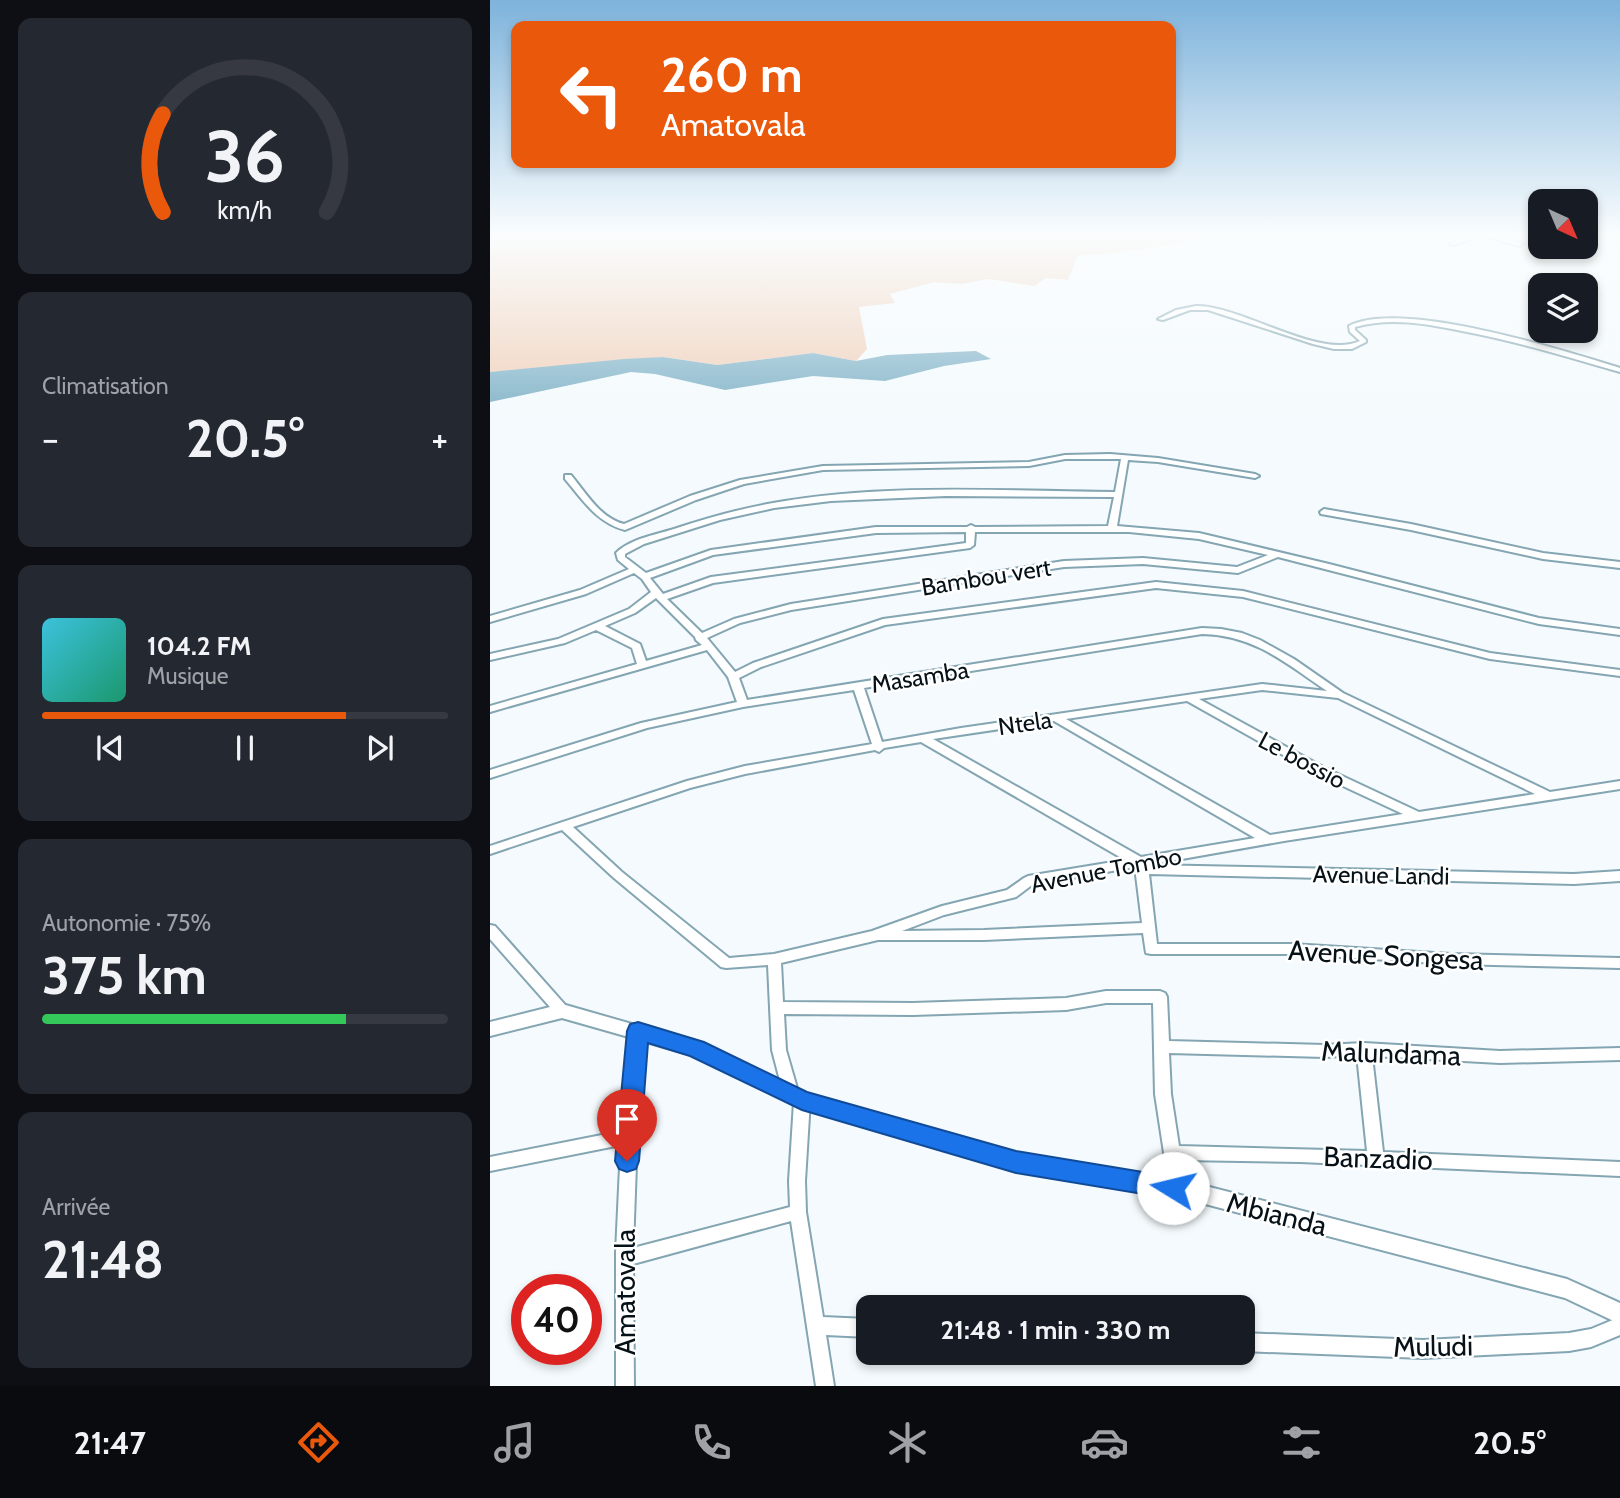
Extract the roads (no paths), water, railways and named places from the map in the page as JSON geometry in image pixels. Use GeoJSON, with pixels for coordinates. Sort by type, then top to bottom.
{"type":"FeatureCollection","features":[{"type":"Feature","properties":{"kind":"street"},"geometry":{"type":"LineString","coordinates":[[1161,319],[1189,308],[1206,307],[1271,331],[1310,341],[1355,346],[1364,341],[1352,331],[1352,326],[1359,322],[1382,320],[1429,324],[1503,336],[1620,370]]}},
{"type":"Feature","properties":{"kind":"street"},"geometry":{"type":"LineString","coordinates":[[568,477],[604,517],[616,526],[625,527],[693,498],[743,482],[823,468],[1029,464],[1065,457],[1125,457],[1255,476]]}},
{"type":"Feature","properties":{"kind":"street"},"geometry":{"type":"LineString","coordinates":[[1112,528],[1125,457]]}},
{"type":"Feature","properties":{"kind":"street"},"geometry":{"type":"LineString","coordinates":[[743,704],[733,677],[709,646],[645,577],[621,558],[623,550],[696,523],[810,501],[939,494],[1119,495]]}},
{"type":"Feature","properties":{"kind":"street"},"geometry":{"type":"LineString","coordinates":[[1324,512],[1411,527],[1543,556],[1620,565]]}},
{"type":"Feature","properties":{"kind":"street"},"geometry":{"type":"LineString","coordinates":[[490,657],[552,644],[599,626],[660,595],[711,580],[970,545],[971,528]]}},
{"type":"Feature","properties":{"kind":"street"},"geometry":{"type":"LineString","coordinates":[[645,577],[722,552],[876,530],[1112,528],[1183,534],[1326,566],[1539,621],[1620,632]]}},
{"type":"Feature","properties":{"kind":"street","name":"Bambou vert"},"geometry":{"type":"LineString","coordinates":[[699,638],[737,621],[791,607],[1064,564],[1143,561],[1238,570],[1276,555]]}},
{"type":"Feature","properties":{"kind":"street"},"geometry":{"type":"LineString","coordinates":[[490,619],[583,592],[634,570]]}},
{"type":"Feature","properties":{"kind":"street"},"geometry":{"type":"LineString","coordinates":[[733,677],[757,664],[883,622],[1156,585],[1253,596],[1490,656],[1620,673]]}},
{"type":"Feature","properties":{"kind":"street"},"geometry":{"type":"LineString","coordinates":[[599,626],[629,640],[639,651],[642,664]]}},
{"type":"Feature","properties":{"kind":"street","name":"Masamba"},"geometry":{"type":"LineString","coordinates":[[490,774],[645,725],[743,704],[1216,630],[1242,635],[1260,643],[1340,695]]}},
{"type":"Feature","properties":{"kind":"street"},"geometry":{"type":"LineString","coordinates":[[490,709],[709,646]]}},
{"type":"Feature","properties":{"kind":"street"},"geometry":{"type":"LineString","coordinates":[[858,687],[878,748]]}},
{"type":"Feature","properties":{"kind":"street","name":"Ntela"},"geometry":{"type":"LineString","coordinates":[[490,850],[687,785],[745,770],[924,739],[1262,687],[1340,695],[1550,797]]}},
{"type":"Feature","properties":{"kind":"street","name":"Le bossio"},"geometry":{"type":"LineString","coordinates":[[1189,698],[1318,770],[1419,817]]}},
{"type":"Feature","properties":{"kind":"street"},"geometry":{"type":"LineString","coordinates":[[1058,719],[1269,840]]}},
{"type":"Feature","properties":{"kind":"street"},"geometry":{"type":"LineString","coordinates":[[874,936],[984,935],[1148,928],[1140,866],[924,739]]}},
{"type":"Feature","properties":{"kind":"street","name":"Avenue Tombo"},"geometry":{"type":"LineString","coordinates":[[565,826],[618,875],[726,963],[774,958],[874,936],[942,911],[1011,894],[1028,881],[1140,866],[1269,840],[1620,785]]}},
{"type":"Feature","properties":{"kind":"street","name":"Avenue Landi"},"geometry":{"type":"LineString","coordinates":[[1140,866],[1574,879],[1620,876]]}},
{"type":"Feature","properties":{"kind":"street","name":"Avenue Songesa"},"geometry":{"type":"LineString","coordinates":[[1148,928],[1152,949],[1292,949],[1451,959],[1620,963]]}},
{"type":"Feature","properties":{"kind":"street"},"geometry":{"type":"LineString","coordinates":[[490,930],[562,1011]]}},
{"type":"Feature","properties":{"kind":"street"},"geometry":{"type":"LineString","coordinates":[[774,958],[779,1050],[797,1098],[798,1212],[825,1386]]}},
{"type":"Feature","properties":{"kind":"street"},"geometry":{"type":"LineString","coordinates":[[776,1007],[927,1009],[1066,1004],[1106,997],[1160,997],[1163,1094],[1172,1153],[1173,1188]]}},
{"type":"Feature","properties":{"kind":"street","name":"Mbianda"},"geometry":{"type":"LineString","coordinates":[[490,1029],[562,1011],[696,1049],[797,1098],[1016,1162],[1173,1188],[1567,1289],[1620,1314]]}},
{"type":"Feature","properties":{"kind":"street","name":"Amatovala"},"geometry":{"type":"LineString","coordinates":[[625,1386],[628,1137],[638,1031]]}},
{"type":"Feature","properties":{"kind":"street","name":"Malundama"},"geometry":{"type":"LineString","coordinates":[[1162,1047],[1325,1051],[1363,1049],[1500,1057],[1620,1054]]}},
{"type":"Feature","properties":{"kind":"street"},"geometry":{"type":"LineString","coordinates":[[1363,1049],[1376,1158]]}},
{"type":"Feature","properties":{"kind":"street"},"geometry":{"type":"LineString","coordinates":[[490,1164],[628,1137]]}},
{"type":"Feature","properties":{"kind":"street","name":"Banzadio"},"geometry":{"type":"LineString","coordinates":[[1172,1153],[1376,1158],[1620,1169]]}},
{"type":"Feature","properties":{"kind":"street"},"geometry":{"type":"LineString","coordinates":[[625,1258],[798,1212]]}},
{"type":"Feature","properties":{"kind":"street"},"geometry":{"type":"LineString","coordinates":[[817,1326],[856,1328]]}},
{"type":"Feature","properties":{"kind":"street","name":"Muludi"},"geometry":{"type":"LineString","coordinates":[[1255,1343],[1423,1349],[1569,1342],[1591,1338],[1620,1326]]}},
{"type":"Feature","properties":{"kind":"water"},"geometry":{"type":"Polygon","coordinates":[[[976,351],[991,359],[944,366],[885,381],[813,376],[725,390],[655,374],[631,372],[490,402],[490,372],[663,357],[717,365],[813,353],[856,361],[887,355],[976,351]]]}}]}
